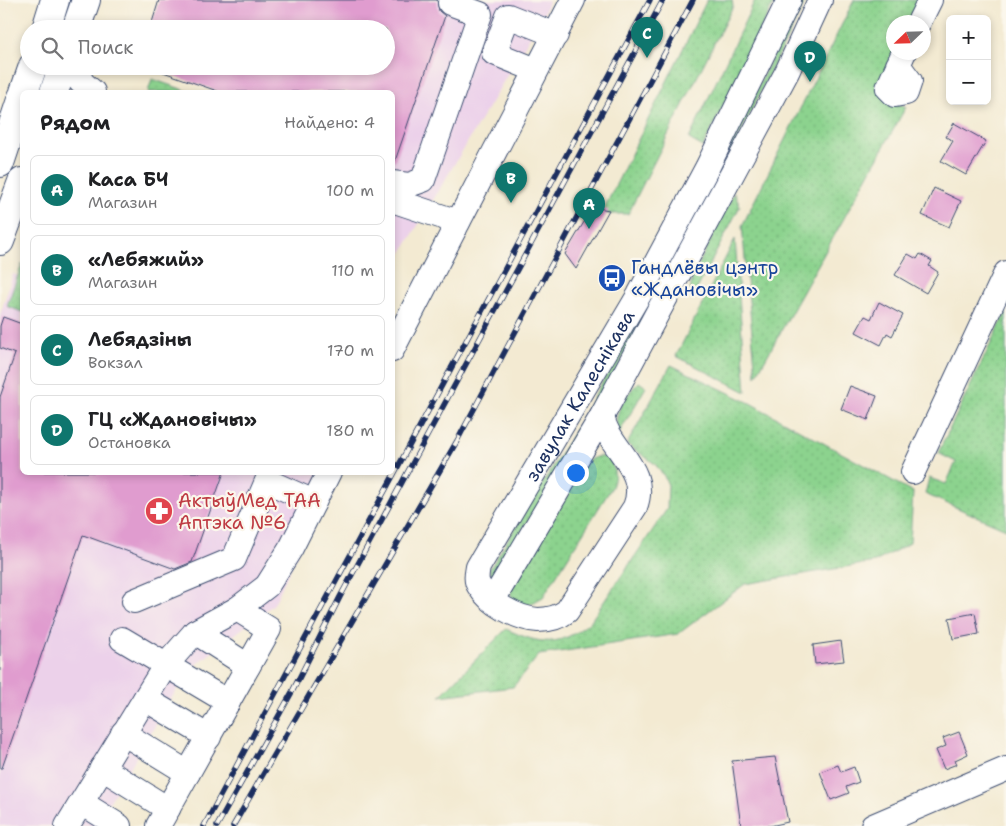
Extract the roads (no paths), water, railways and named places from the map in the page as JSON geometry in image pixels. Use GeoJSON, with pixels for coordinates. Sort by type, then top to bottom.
{"type":"FeatureCollection","features":[{"type":"Feature","properties":{"kind":"main road"},"geometry":{"type":"LineString","coordinates":[[49,20],[55,0]]}},
{"type":"Feature","properties":{"kind":"main road"},"geometry":{"type":"LineString","coordinates":[[79,20],[86,0]]}},
{"type":"Feature","properties":{"kind":"main road"},"geometry":{"type":"LineString","coordinates":[[25,90],[30,75]]}},
{"type":"Feature","properties":{"kind":"main road"},"geometry":{"type":"LineString","coordinates":[[55,90],[60,75]]}},
{"type":"Feature","properties":{"kind":"main road"},"geometry":{"type":"LineString","coordinates":[[0,163],[20,103]]}},
{"type":"Feature","properties":{"kind":"main road"},"geometry":{"type":"LineString","coordinates":[[0,241],[20,187]]}},
{"type":"Feature","properties":{"kind":"street"},"geometry":{"type":"LineString","coordinates":[[395,344],[573,0]]}},
{"type":"Feature","properties":{"kind":"street","name":"завулак Калеснікава"},"geometry":{"type":"LineString","coordinates":[[602,416],[604,428],[635,473],[639,492],[635,507],[572,606],[558,617],[537,620],[521,617],[493,600],[478,585],[476,574],[483,557],[639,295],[707,168],[789,0]]}},
{"type":"Feature","properties":{"kind":"street","name":"завулак Калеснікава"},"geometry":{"type":"LineString","coordinates":[[493,600],[602,416],[787,72],[820,0]]}},
{"type":"Feature","properties":{"kind":"street"},"geometry":{"type":"LineString","coordinates":[[922,15],[930,0]]}},
{"type":"Feature","properties":{"kind":"street"},"geometry":{"type":"LineString","coordinates":[[395,183],[409,185],[423,180],[480,14],[450,3]]}},
{"type":"Feature","properties":{"kind":"street"},"geometry":{"type":"LineString","coordinates":[[536,70],[494,53],[508,16],[556,35]]}},
{"type":"Feature","properties":{"kind":"street"},"geometry":{"type":"LineString","coordinates":[[79,75],[80,81],[91,90]]}},
{"type":"Feature","properties":{"kind":"street"},"geometry":{"type":"LineString","coordinates":[[395,201],[455,229]]}},
{"type":"Feature","properties":{"kind":"street"},"geometry":{"type":"LineString","coordinates":[[395,217],[455,229]]}},
{"type":"Feature","properties":{"kind":"street"},"geometry":{"type":"LineString","coordinates":[[913,472],[1006,273]]}},
{"type":"Feature","properties":{"kind":"street"},"geometry":{"type":"LineString","coordinates":[[67,826],[164,666],[195,632],[237,609],[267,586],[291,548],[328,475]]}},
{"type":"Feature","properties":{"kind":"street"},"geometry":{"type":"LineString","coordinates":[[134,601],[234,559],[267,481],[314,502]]}},
{"type":"Feature","properties":{"kind":"street"},"geometry":{"type":"LineString","coordinates":[[102,768],[163,817],[269,629],[237,609]]}},
{"type":"Feature","properties":{"kind":"street"},"geometry":{"type":"LineString","coordinates":[[195,632],[248,666]]}},
{"type":"Feature","properties":{"kind":"street"},"geometry":{"type":"LineString","coordinates":[[122,639],[164,666],[228,702]]}},
{"type":"Feature","properties":{"kind":"street"},"geometry":{"type":"LineString","coordinates":[[145,699],[209,737]]}},
{"type":"Feature","properties":{"kind":"street"},"geometry":{"type":"LineString","coordinates":[[124,733],[188,773]]}},
{"type":"Feature","properties":{"kind":"street"},"geometry":{"type":"LineString","coordinates":[[873,826],[1006,769]]}},
{"type":"Feature","properties":{"kind":"street"},"geometry":{"type":"LineString","coordinates":[[82,803],[119,826]]}},
{"type":"Feature","properties":{"kind":"railway"},"geometry":{"type":"LineString","coordinates":[[395,472],[650,0]]}},
{"type":"Feature","properties":{"kind":"railway"},"geometry":{"type":"LineString","coordinates":[[217,826],[292,692],[340,597],[663,0]]}},
{"type":"Feature","properties":{"kind":"railway"},"geometry":{"type":"LineString","coordinates":[[233,826],[457,441],[693,0]]}},
{"type":"Feature","properties":{"kind":"railway"},"geometry":{"type":"LineString","coordinates":[[204,826],[394,475]]}},
{"type":"Feature","properties":{"kind":"place","name":"Лебядзіны"},"geometry":{"type":"Point","coordinates":[647,58]}},
{"type":"Feature","properties":{"kind":"place","name":"ГЦ «Ждановічы»"},"geometry":{"type":"Point","coordinates":[810,82]}},
{"type":"Feature","properties":{"kind":"place","name":"«Лебяжий»"},"geometry":{"type":"Point","coordinates":[511,203]}},
{"type":"Feature","properties":{"kind":"place","name":"Каса БЧ"},"geometry":{"type":"Point","coordinates":[589,229]}},
{"type":"Feature","properties":{"kind":"place","name":"Гандлёвы цэнтр «Ждановічы»"},"geometry":{"type":"Point","coordinates":[612,278]}},
{"type":"Feature","properties":{"kind":"place","name":"АктыўМед ТАА Аптэка №6"},"geometry":{"type":"Point","coordinates":[159,511]}}]}
